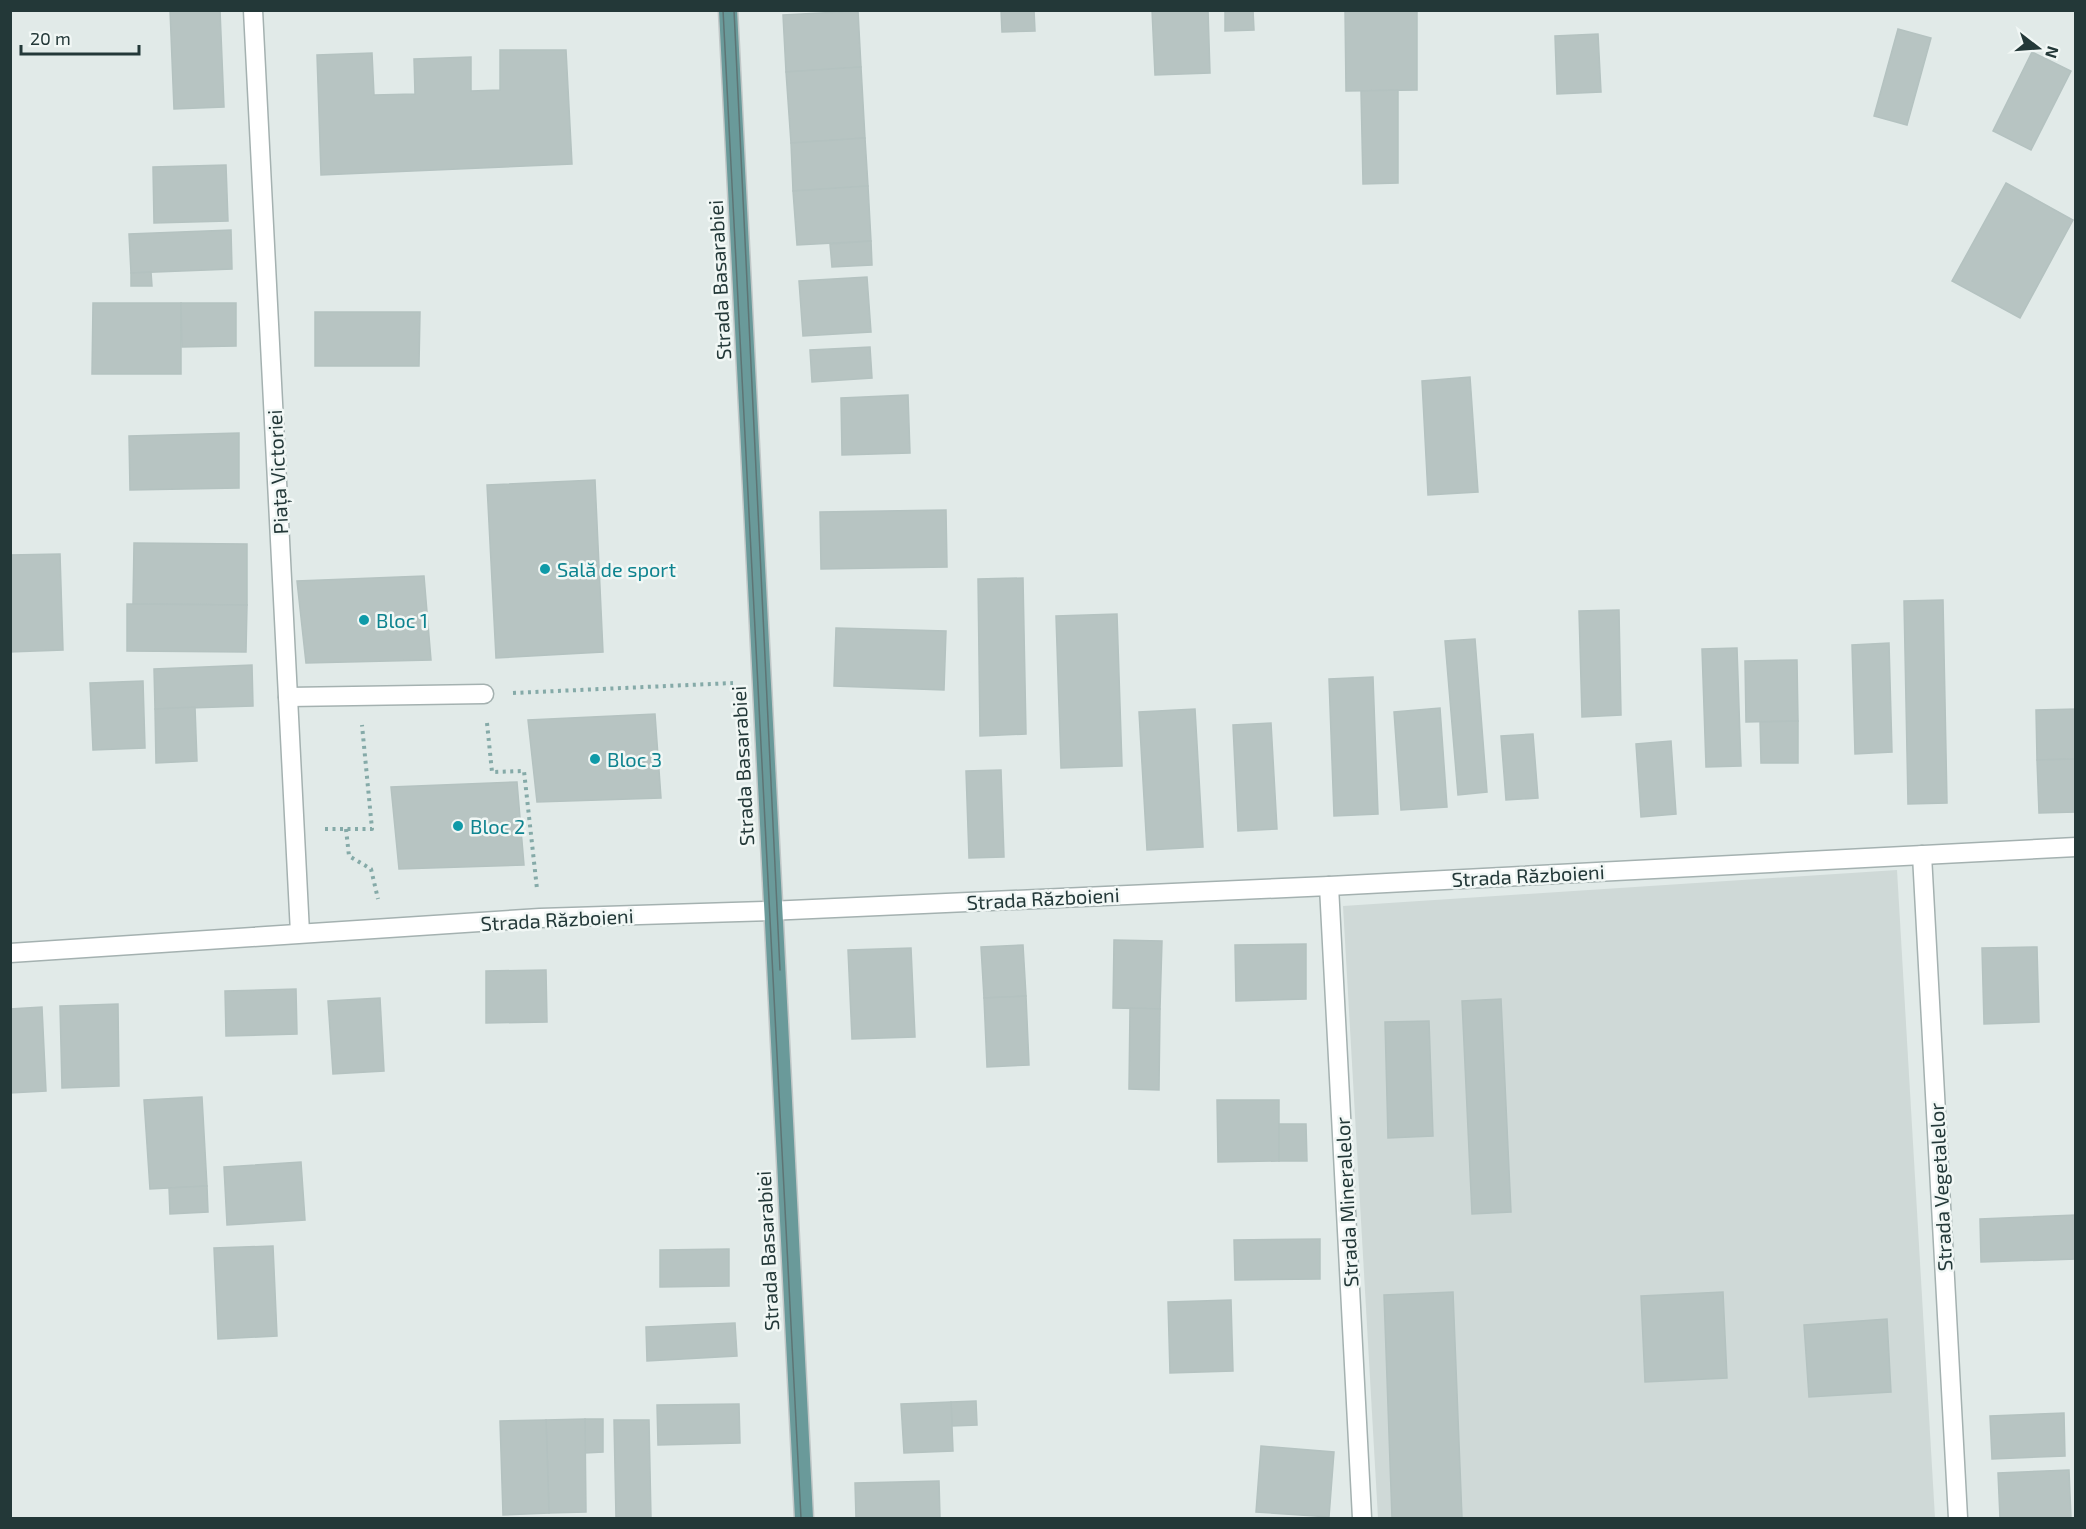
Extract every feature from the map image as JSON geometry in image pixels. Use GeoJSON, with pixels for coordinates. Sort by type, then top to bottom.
{"type":"FeatureCollection","features":[{"type":"Feature","properties":{"kind":"main road","name":"Strada Basarabiei"},"geometry":{"type":"LineString","coordinates":[[728,10],[804,1518]]}},
{"type":"Feature","properties":{"kind":"street","name":"Piața Victoriei"},"geometry":{"type":"LineString","coordinates":[[253,10],[300,933]]}},
{"type":"Feature","properties":{"kind":"street"},"geometry":{"type":"LineString","coordinates":[[288,697],[484,694]]}},
{"type":"Feature","properties":{"kind":"street","name":"Strada Războieni"},"geometry":{"type":"LineString","coordinates":[[10,953],[540,918],[1329,885],[2076,847]]}},
{"type":"Feature","properties":{"kind":"street","name":"Strada Vegetalelor"},"geometry":{"type":"LineString","coordinates":[[1922,855],[1958,1518]]}},
{"type":"Feature","properties":{"kind":"street","name":"Strada Mineralelor"},"geometry":{"type":"LineString","coordinates":[[1329,885],[1362,1518]]}},
{"type":"Feature","properties":{"kind":"path"},"geometry":{"type":"LineString","coordinates":[[536,692],[761,681]]}},
{"type":"Feature","properties":{"kind":"path"},"geometry":{"type":"LineString","coordinates":[[484,694],[492,772],[524,771],[540,918]]}},
{"type":"Feature","properties":{"kind":"path"},"geometry":{"type":"LineString","coordinates":[[294,829],[372,829],[360,697]]}},
{"type":"Feature","properties":{"kind":"path"},"geometry":{"type":"LineString","coordinates":[[346,829],[349,856],[371,869],[384,928]]}},
{"type":"Feature","properties":{"kind":"shaded area"},"geometry":{"type":"Polygon","coordinates":[[[1897,870],[1935,1518],[1378,1518],[1343,906],[1897,870]]]}},
{"type":"Feature","properties":{"kind":"building"},"geometry":{"type":"Polygon","coordinates":[[[170,10],[220,10],[224,107],[174,109],[170,10]]]}},
{"type":"Feature","properties":{"kind":"building"},"geometry":{"type":"Polygon","coordinates":[[[1001,10],[1034,10],[1035,31],[1002,32],[1001,10]]]}},
{"type":"Feature","properties":{"kind":"building"},"geometry":{"type":"Polygon","coordinates":[[[1152,10],[1208,10],[1210,73],[1155,75],[1152,10]]]}},
{"type":"Feature","properties":{"kind":"building"},"geometry":{"type":"Polygon","coordinates":[[[1225,10],[1253,10],[1254,30],[1225,31],[1225,10]]]}},
{"type":"Feature","properties":{"kind":"building"},"geometry":{"type":"Polygon","coordinates":[[[1345,10],[1417,10],[1417,90],[1346,91],[1345,10]]]}},
{"type":"Feature","properties":{"kind":"building"},"geometry":{"type":"Polygon","coordinates":[[[858,11],[861,67],[786,72],[783,15],[858,11]]]}},
{"type":"Feature","properties":{"kind":"building"},"geometry":{"type":"Polygon","coordinates":[[[1898,29],[1931,38],[1907,125],[1874,116],[1898,29]]]}},
{"type":"Feature","properties":{"kind":"building"},"geometry":{"type":"Polygon","coordinates":[[[1598,34],[1601,92],[1557,94],[1555,36],[1598,34]]]}},
{"type":"Feature","properties":{"kind":"building"},"geometry":{"type":"Polygon","coordinates":[[[500,50],[566,50],[572,164],[321,175],[317,55],[372,53],[374,95],[415,94],[414,59],[471,57],[471,91],[500,90],[500,50]]]}},
{"type":"Feature","properties":{"kind":"building"},"geometry":{"type":"Polygon","coordinates":[[[2032,52],[2071,71],[2031,150],[1993,131],[2032,52]]]}},
{"type":"Feature","properties":{"kind":"building"},"geometry":{"type":"Polygon","coordinates":[[[861,67],[865,138],[791,143],[786,72],[861,67]]]}},
{"type":"Feature","properties":{"kind":"building"},"geometry":{"type":"Polygon","coordinates":[[[1398,90],[1398,183],[1363,184],[1361,91],[1398,90]]]}},
{"type":"Feature","properties":{"kind":"building"},"geometry":{"type":"Polygon","coordinates":[[[865,138],[868,186],[793,191],[791,143],[865,138]]]}},
{"type":"Feature","properties":{"kind":"building"},"geometry":{"type":"Polygon","coordinates":[[[226,165],[228,221],[154,223],[153,167],[226,165]]]}},
{"type":"Feature","properties":{"kind":"building"},"geometry":{"type":"Polygon","coordinates":[[[2006,183],[2073,220],[2020,318],[1952,281],[2006,183]]]}},
{"type":"Feature","properties":{"kind":"building"},"geometry":{"type":"Polygon","coordinates":[[[868,186],[871,241],[797,245],[793,191],[868,186]]]}},
{"type":"Feature","properties":{"kind":"building"},"geometry":{"type":"Polygon","coordinates":[[[231,230],[232,269],[131,273],[129,234],[231,230]]]}},
{"type":"Feature","properties":{"kind":"building"},"geometry":{"type":"Polygon","coordinates":[[[871,241],[872,265],[832,267],[830,244],[871,241]]]}},
{"type":"Feature","properties":{"kind":"building"},"geometry":{"type":"Polygon","coordinates":[[[151,272],[152,286],[131,286],[131,273],[151,272]]]}},
{"type":"Feature","properties":{"kind":"building"},"geometry":{"type":"Polygon","coordinates":[[[867,277],[871,332],[803,336],[799,281],[867,277]]]}},
{"type":"Feature","properties":{"kind":"building"},"geometry":{"type":"Polygon","coordinates":[[[93,303],[181,303],[181,374],[92,374],[93,303]]]}},
{"type":"Feature","properties":{"kind":"building"},"geometry":{"type":"Polygon","coordinates":[[[181,303],[236,303],[236,346],[182,347],[181,303]]]}},
{"type":"Feature","properties":{"kind":"building"},"geometry":{"type":"Polygon","coordinates":[[[315,312],[420,312],[419,366],[315,366],[315,312]]]}},
{"type":"Feature","properties":{"kind":"building"},"geometry":{"type":"Polygon","coordinates":[[[870,347],[872,378],[812,382],[810,350],[870,347]]]}},
{"type":"Feature","properties":{"kind":"building"},"geometry":{"type":"Polygon","coordinates":[[[1470,377],[1478,492],[1428,495],[1422,381],[1470,377]]]}},
{"type":"Feature","properties":{"kind":"building"},"geometry":{"type":"Polygon","coordinates":[[[908,395],[910,453],[842,455],[841,398],[908,395]]]}},
{"type":"Feature","properties":{"kind":"building"},"geometry":{"type":"Polygon","coordinates":[[[239,433],[239,488],[130,490],[129,436],[239,433]]]}},
{"type":"Feature","properties":{"kind":"building","name":"Sală de sport"},"geometry":{"type":"Polygon","coordinates":[[[595,480],[603,652],[496,658],[487,485],[595,480]]]}},
{"type":"Feature","properties":{"kind":"building"},"geometry":{"type":"Polygon","coordinates":[[[946,510],[947,567],[821,569],[820,512],[946,510]]]}},
{"type":"Feature","properties":{"kind":"building"},"geometry":{"type":"Polygon","coordinates":[[[134,543],[247,544],[247,605],[133,604],[134,543]]]}},
{"type":"Feature","properties":{"kind":"building"},"geometry":{"type":"Polygon","coordinates":[[[60,554],[63,650],[10,652],[10,555],[60,554]]]}},
{"type":"Feature","properties":{"kind":"building","name":"Bloc 1"},"geometry":{"type":"Polygon","coordinates":[[[424,576],[431,660],[306,663],[297,581],[424,576]]]}},
{"type":"Feature","properties":{"kind":"building"},"geometry":{"type":"Polygon","coordinates":[[[1023,578],[1026,734],[980,736],[978,579],[1023,578]]]}},
{"type":"Feature","properties":{"kind":"building"},"geometry":{"type":"Polygon","coordinates":[[[1943,600],[1947,803],[1908,804],[1904,601],[1943,600]]]}},
{"type":"Feature","properties":{"kind":"building"},"geometry":{"type":"Polygon","coordinates":[[[127,604],[247,605],[246,652],[127,651],[127,604]]]}},
{"type":"Feature","properties":{"kind":"building"},"geometry":{"type":"Polygon","coordinates":[[[1619,610],[1621,715],[1582,717],[1579,611],[1619,610]]]}},
{"type":"Feature","properties":{"kind":"building"},"geometry":{"type":"Polygon","coordinates":[[[1117,614],[1122,766],[1061,768],[1056,616],[1117,614]]]}},
{"type":"Feature","properties":{"kind":"building"},"geometry":{"type":"Polygon","coordinates":[[[836,628],[946,631],[944,690],[834,686],[836,628]]]}},
{"type":"Feature","properties":{"kind":"building"},"geometry":{"type":"Polygon","coordinates":[[[1475,639],[1487,792],[1458,795],[1445,641],[1475,639]]]}},
{"type":"Feature","properties":{"kind":"building"},"geometry":{"type":"Polygon","coordinates":[[[1889,643],[1892,752],[1855,754],[1852,645],[1889,643]]]}},
{"type":"Feature","properties":{"kind":"building"},"geometry":{"type":"Polygon","coordinates":[[[1737,648],[1741,766],[1706,767],[1702,649],[1737,648]]]}},
{"type":"Feature","properties":{"kind":"building"},"geometry":{"type":"Polygon","coordinates":[[[1797,660],[1798,721],[1746,722],[1745,661],[1797,660]]]}},
{"type":"Feature","properties":{"kind":"building"},"geometry":{"type":"Polygon","coordinates":[[[252,665],[253,706],[155,709],[154,669],[252,665]]]}},
{"type":"Feature","properties":{"kind":"building"},"geometry":{"type":"Polygon","coordinates":[[[1373,677],[1378,814],[1334,816],[1329,679],[1373,677]]]}},
{"type":"Feature","properties":{"kind":"building"},"geometry":{"type":"Polygon","coordinates":[[[143,681],[145,748],[93,750],[90,683],[143,681]]]}},
{"type":"Feature","properties":{"kind":"building"},"geometry":{"type":"Polygon","coordinates":[[[195,707],[197,761],[156,763],[155,709],[195,707]]]}},
{"type":"Feature","properties":{"kind":"building"},"geometry":{"type":"Polygon","coordinates":[[[1440,708],[1447,807],[1401,810],[1394,712],[1440,708]]]}},
{"type":"Feature","properties":{"kind":"building"},"geometry":{"type":"Polygon","coordinates":[[[1195,709],[1203,847],[1147,850],[1139,712],[1195,709]]]}},
{"type":"Feature","properties":{"kind":"building"},"geometry":{"type":"Polygon","coordinates":[[[2076,709],[2076,759],[2037,760],[2036,710],[2076,709]]]}},
{"type":"Feature","properties":{"kind":"building","name":"Bloc 3"},"geometry":{"type":"Polygon","coordinates":[[[655,714],[661,798],[537,802],[528,720],[655,714]]]}},
{"type":"Feature","properties":{"kind":"building"},"geometry":{"type":"Polygon","coordinates":[[[1798,721],[1798,763],[1761,763],[1760,722],[1798,721]]]}},
{"type":"Feature","properties":{"kind":"building"},"geometry":{"type":"Polygon","coordinates":[[[1271,723],[1277,829],[1238,831],[1233,725],[1271,723]]]}},
{"type":"Feature","properties":{"kind":"building"},"geometry":{"type":"Polygon","coordinates":[[[1533,734],[1538,798],[1506,800],[1501,736],[1533,734]]]}},
{"type":"Feature","properties":{"kind":"building"},"geometry":{"type":"Polygon","coordinates":[[[1671,741],[1676,814],[1641,817],[1636,744],[1671,741]]]}},
{"type":"Feature","properties":{"kind":"building"},"geometry":{"type":"Polygon","coordinates":[[[2076,759],[2076,812],[2039,813],[2037,760],[2076,759]]]}},
{"type":"Feature","properties":{"kind":"building"},"geometry":{"type":"Polygon","coordinates":[[[1001,770],[1004,857],[969,858],[966,771],[1001,770]]]}},
{"type":"Feature","properties":{"kind":"building","name":"Bloc 2"},"geometry":{"type":"Polygon","coordinates":[[[517,782],[524,865],[399,869],[391,787],[517,782]]]}},
{"type":"Feature","properties":{"kind":"building"},"geometry":{"type":"Polygon","coordinates":[[[1114,940],[1162,941],[1160,1009],[1113,1008],[1114,940]]]}},
{"type":"Feature","properties":{"kind":"building"},"geometry":{"type":"Polygon","coordinates":[[[1306,944],[1306,999],[1236,1001],[1235,945],[1306,944]]]}},
{"type":"Feature","properties":{"kind":"building"},"geometry":{"type":"Polygon","coordinates":[[[1023,945],[1026,996],[984,998],[981,947],[1023,945]]]}},
{"type":"Feature","properties":{"kind":"building"},"geometry":{"type":"Polygon","coordinates":[[[2037,947],[2039,1022],[1984,1024],[1982,948],[2037,947]]]}},
{"type":"Feature","properties":{"kind":"building"},"geometry":{"type":"Polygon","coordinates":[[[911,948],[915,1037],[852,1039],[848,950],[911,948]]]}},
{"type":"Feature","properties":{"kind":"building"},"geometry":{"type":"Polygon","coordinates":[[[546,970],[547,1022],[486,1023],[486,971],[546,970]]]}},
{"type":"Feature","properties":{"kind":"building"},"geometry":{"type":"Polygon","coordinates":[[[296,989],[297,1034],[226,1036],[225,991],[296,989]]]}},
{"type":"Feature","properties":{"kind":"building"},"geometry":{"type":"Polygon","coordinates":[[[1026,996],[1029,1065],[987,1067],[984,998],[1026,996]]]}},
{"type":"Feature","properties":{"kind":"building"},"geometry":{"type":"Polygon","coordinates":[[[380,998],[384,1071],[333,1074],[328,1001],[380,998]]]}},
{"type":"Feature","properties":{"kind":"building"},"geometry":{"type":"Polygon","coordinates":[[[1501,999],[1511,1212],[1472,1214],[1462,1001],[1501,999]]]}},
{"type":"Feature","properties":{"kind":"building"},"geometry":{"type":"Polygon","coordinates":[[[118,1004],[119,1086],[62,1088],[60,1006],[118,1004]]]}},
{"type":"Feature","properties":{"kind":"building"},"geometry":{"type":"Polygon","coordinates":[[[42,1007],[46,1091],[10,1093],[10,1009],[42,1007]]]}},
{"type":"Feature","properties":{"kind":"building"},"geometry":{"type":"Polygon","coordinates":[[[1130,1008],[1160,1009],[1159,1090],[1129,1089],[1130,1008]]]}},
{"type":"Feature","properties":{"kind":"building"},"geometry":{"type":"Polygon","coordinates":[[[1429,1021],[1433,1136],[1388,1138],[1385,1022],[1429,1021]]]}},
{"type":"Feature","properties":{"kind":"building"},"geometry":{"type":"Polygon","coordinates":[[[202,1097],[207,1186],[150,1189],[144,1100],[202,1097]]]}},
{"type":"Feature","properties":{"kind":"building"},"geometry":{"type":"Polygon","coordinates":[[[1217,1100],[1279,1100],[1279,1161],[1218,1162],[1217,1100]]]}},
{"type":"Feature","properties":{"kind":"building"},"geometry":{"type":"Polygon","coordinates":[[[1279,1124],[1306,1124],[1307,1161],[1279,1161],[1279,1124]]]}},
{"type":"Feature","properties":{"kind":"building"},"geometry":{"type":"Polygon","coordinates":[[[301,1162],[305,1220],[227,1225],[224,1167],[301,1162]]]}},
{"type":"Feature","properties":{"kind":"building"},"geometry":{"type":"Polygon","coordinates":[[[207,1186],[208,1212],[170,1214],[169,1188],[207,1186]]]}},
{"type":"Feature","properties":{"kind":"building"},"geometry":{"type":"Polygon","coordinates":[[[2076,1215],[2076,1259],[1981,1262],[1980,1219],[2076,1215]]]}},
{"type":"Feature","properties":{"kind":"building"},"geometry":{"type":"Polygon","coordinates":[[[1320,1239],[1320,1279],[1235,1280],[1234,1240],[1320,1239]]]}},
{"type":"Feature","properties":{"kind":"building"},"geometry":{"type":"Polygon","coordinates":[[[273,1246],[277,1336],[218,1339],[214,1248],[273,1246]]]}},
{"type":"Feature","properties":{"kind":"building"},"geometry":{"type":"Polygon","coordinates":[[[729,1249],[729,1286],[660,1287],[660,1250],[729,1249]]]}},
{"type":"Feature","properties":{"kind":"building"},"geometry":{"type":"Polygon","coordinates":[[[1453,1292],[1462,1518],[1392,1518],[1384,1295],[1453,1292]]]}},
{"type":"Feature","properties":{"kind":"building"},"geometry":{"type":"Polygon","coordinates":[[[1723,1292],[1727,1378],[1645,1382],[1641,1296],[1723,1292]]]}},
{"type":"Feature","properties":{"kind":"building"},"geometry":{"type":"Polygon","coordinates":[[[1231,1300],[1233,1371],[1170,1373],[1168,1302],[1231,1300]]]}},
{"type":"Feature","properties":{"kind":"building"},"geometry":{"type":"Polygon","coordinates":[[[1887,1319],[1891,1392],[1809,1397],[1804,1325],[1887,1319]]]}},
{"type":"Feature","properties":{"kind":"building"},"geometry":{"type":"Polygon","coordinates":[[[735,1323],[737,1356],[647,1361],[646,1327],[735,1323]]]}},
{"type":"Feature","properties":{"kind":"building"},"geometry":{"type":"Polygon","coordinates":[[[976,1401],[977,1425],[952,1426],[951,1402],[976,1401]]]}},
{"type":"Feature","properties":{"kind":"building"},"geometry":{"type":"Polygon","coordinates":[[[951,1402],[953,1451],[904,1453],[901,1404],[951,1402]]]}},
{"type":"Feature","properties":{"kind":"building"},"geometry":{"type":"Polygon","coordinates":[[[739,1404],[740,1443],[658,1445],[657,1405],[739,1404]]]}},
{"type":"Feature","properties":{"kind":"building"},"geometry":{"type":"Polygon","coordinates":[[[2064,1413],[2065,1456],[1992,1459],[1990,1416],[2064,1413]]]}},
{"type":"Feature","properties":{"kind":"building"},"geometry":{"type":"Polygon","coordinates":[[[585,1419],[603,1419],[603,1452],[585,1453],[585,1419]]]}},
{"type":"Feature","properties":{"kind":"building"},"geometry":{"type":"Polygon","coordinates":[[[585,1419],[586,1512],[549,1513],[546,1420],[585,1419]]]}},
{"type":"Feature","properties":{"kind":"building"},"geometry":{"type":"Polygon","coordinates":[[[546,1420],[549,1513],[503,1515],[500,1421],[546,1420]]]}},
{"type":"Feature","properties":{"kind":"building"},"geometry":{"type":"Polygon","coordinates":[[[614,1420],[649,1420],[651,1518],[616,1518],[614,1420]]]}},
{"type":"Feature","properties":{"kind":"building"},"geometry":{"type":"Polygon","coordinates":[[[1261,1446],[1334,1452],[1329,1517],[1256,1512],[1261,1446]]]}},
{"type":"Feature","properties":{"kind":"building"},"geometry":{"type":"Polygon","coordinates":[[[2069,1470],[2071,1518],[2000,1518],[1998,1473],[2069,1470]]]}},
{"type":"Feature","properties":{"kind":"building"},"geometry":{"type":"Polygon","coordinates":[[[939,1481],[940,1518],[856,1518],[855,1483],[939,1481]]]}},
{"type":"Feature","properties":{"kind":"tram line"},"geometry":{"type":"LineString","coordinates":[[723,10],[801,1518]]}},
{"type":"Feature","properties":{"kind":"tram line"},"geometry":{"type":"LineString","coordinates":[[734,10],[780,970]]}},
{"type":"Feature","properties":{"kind":"place","name":"Sală de sport"},"geometry":{"type":"Point","coordinates":[545,569]}},
{"type":"Feature","properties":{"kind":"place","name":"Bloc 1"},"geometry":{"type":"Point","coordinates":[364,620]}},
{"type":"Feature","properties":{"kind":"place","name":"Bloc 3"},"geometry":{"type":"Point","coordinates":[595,759]}},
{"type":"Feature","properties":{"kind":"place","name":"Bloc 2"},"geometry":{"type":"Point","coordinates":[458,826]}}]}
